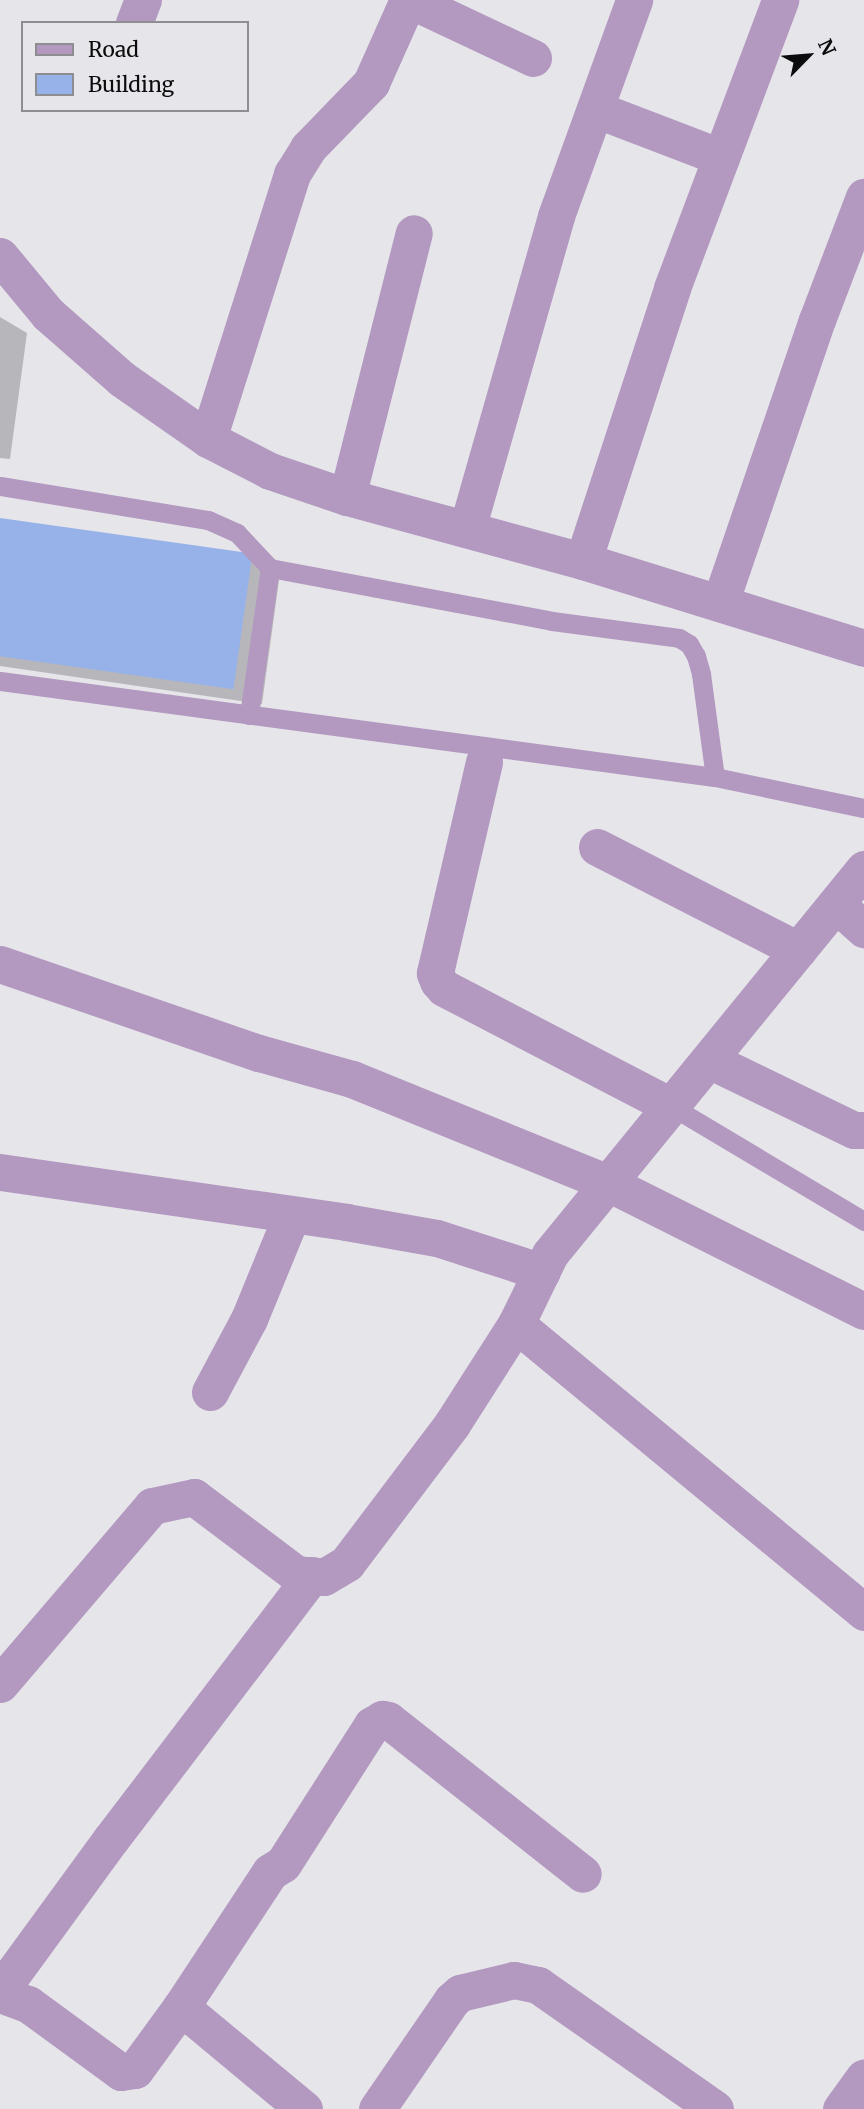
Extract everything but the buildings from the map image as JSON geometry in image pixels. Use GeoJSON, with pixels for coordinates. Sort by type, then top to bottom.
{"type":"FeatureCollection","features":[{"type":"Feature","properties":{"kind":"street"},"geometry":{"type":"LineString","coordinates":[[123,0],[130,21]]}},
{"type":"Feature","properties":{"kind":"street"},"geometry":{"type":"LineString","coordinates":[[132,21],[142,0]]}},
{"type":"Feature","properties":{"kind":"street"},"geometry":{"type":"LineString","coordinates":[[208,439],[292,174],[308,148],[371,83],[409,0],[533,58]]}},
{"type":"Feature","properties":{"kind":"street"},"geometry":{"type":"LineString","coordinates":[[467,529],[556,216],[634,0]]}},
{"type":"Feature","properties":{"kind":"street"},"geometry":{"type":"LineString","coordinates":[[583,561],[672,288],[780,0]]}},
{"type":"Feature","properties":{"kind":"street"},"geometry":{"type":"LineString","coordinates":[[595,108],[721,158]]}},
{"type":"Feature","properties":{"kind":"street"},"geometry":{"type":"LineString","coordinates":[[720,603],[817,320],[864,197]]}},
{"type":"Feature","properties":{"kind":"street"},"geometry":{"type":"LineString","coordinates":[[347,497],[414,233]]}},
{"type":"Feature","properties":{"kind":"street"},"geometry":{"type":"LineString","coordinates":[[0,256],[48,314],[122,379],[208,439],[270,471],[347,497],[583,561],[864,648]]}},
{"type":"Feature","properties":{"kind":"street"},"geometry":{"type":"LineString","coordinates":[[484,762],[435,973],[438,981],[444,988],[671,1106]]}},
{"type":"Feature","properties":{"kind":"street"},"geometry":{"type":"LineString","coordinates":[[597,847],[798,950]]}},
{"type":"Feature","properties":{"kind":"street"},"geometry":{"type":"LineString","coordinates":[[0,1684],[152,1506],[194,1497],[296,1574],[324,1577],[347,1563],[452,1424],[516,1324],[550,1254],[864,869]]}},
{"type":"Feature","properties":{"kind":"street"},"geometry":{"type":"LineString","coordinates":[[836,904],[864,929]]}},
{"type":"Feature","properties":{"kind":"street"},"geometry":{"type":"LineString","coordinates":[[0,964],[259,1053],[352,1079],[608,1183],[864,1311]]}},
{"type":"Feature","properties":{"kind":"street"},"geometry":{"type":"LineString","coordinates":[[709,1060],[854,1130],[864,1130]]}},
{"type":"Feature","properties":{"kind":"street"},"geometry":{"type":"LineString","coordinates":[[0,1172],[437,1238],[542,1272]]}},
{"type":"Feature","properties":{"kind":"street"},"geometry":{"type":"LineString","coordinates":[[210,1392],[249,1319],[292,1214]]}},
{"type":"Feature","properties":{"kind":"street"},"geometry":{"type":"LineString","coordinates":[[516,1324],[864,1612]]}},
{"type":"Feature","properties":{"kind":"street"},"geometry":{"type":"LineString","coordinates":[[312,1575],[111,1839],[0,1993],[28,2004],[121,2072],[127,2073],[142,2063],[270,1872],[283,1864],[372,1725],[382,1719],[388,1720],[583,1874]]}},
{"type":"Feature","properties":{"kind":"street"},"geometry":{"type":"LineString","coordinates":[[377,2109],[452,2000],[460,1993],[514,1980],[538,1986],[715,2109]]}},
{"type":"Feature","properties":{"kind":"street"},"geometry":{"type":"LineString","coordinates":[[181,2007],[304,2109]]}},
{"type":"Feature","properties":{"kind":"street"},"geometry":{"type":"LineString","coordinates":[[841,2109],[864,2077]]}},
{"type":"Feature","properties":{"kind":"lane"},"geometry":{"type":"LineString","coordinates":[[0,486],[208,520],[237,533],[270,568],[552,621],[679,638],[689,644],[698,665],[715,777]]}},
{"type":"Feature","properties":{"kind":"lane"},"geometry":{"type":"LineString","coordinates":[[249,715],[270,568]]}},
{"type":"Feature","properties":{"kind":"lane"},"geometry":{"type":"LineString","coordinates":[[0,681],[715,777],[864,808]]}},
{"type":"Feature","properties":{"kind":"lane"},"geometry":{"type":"LineString","coordinates":[[671,1106],[864,1221]]}}]}
